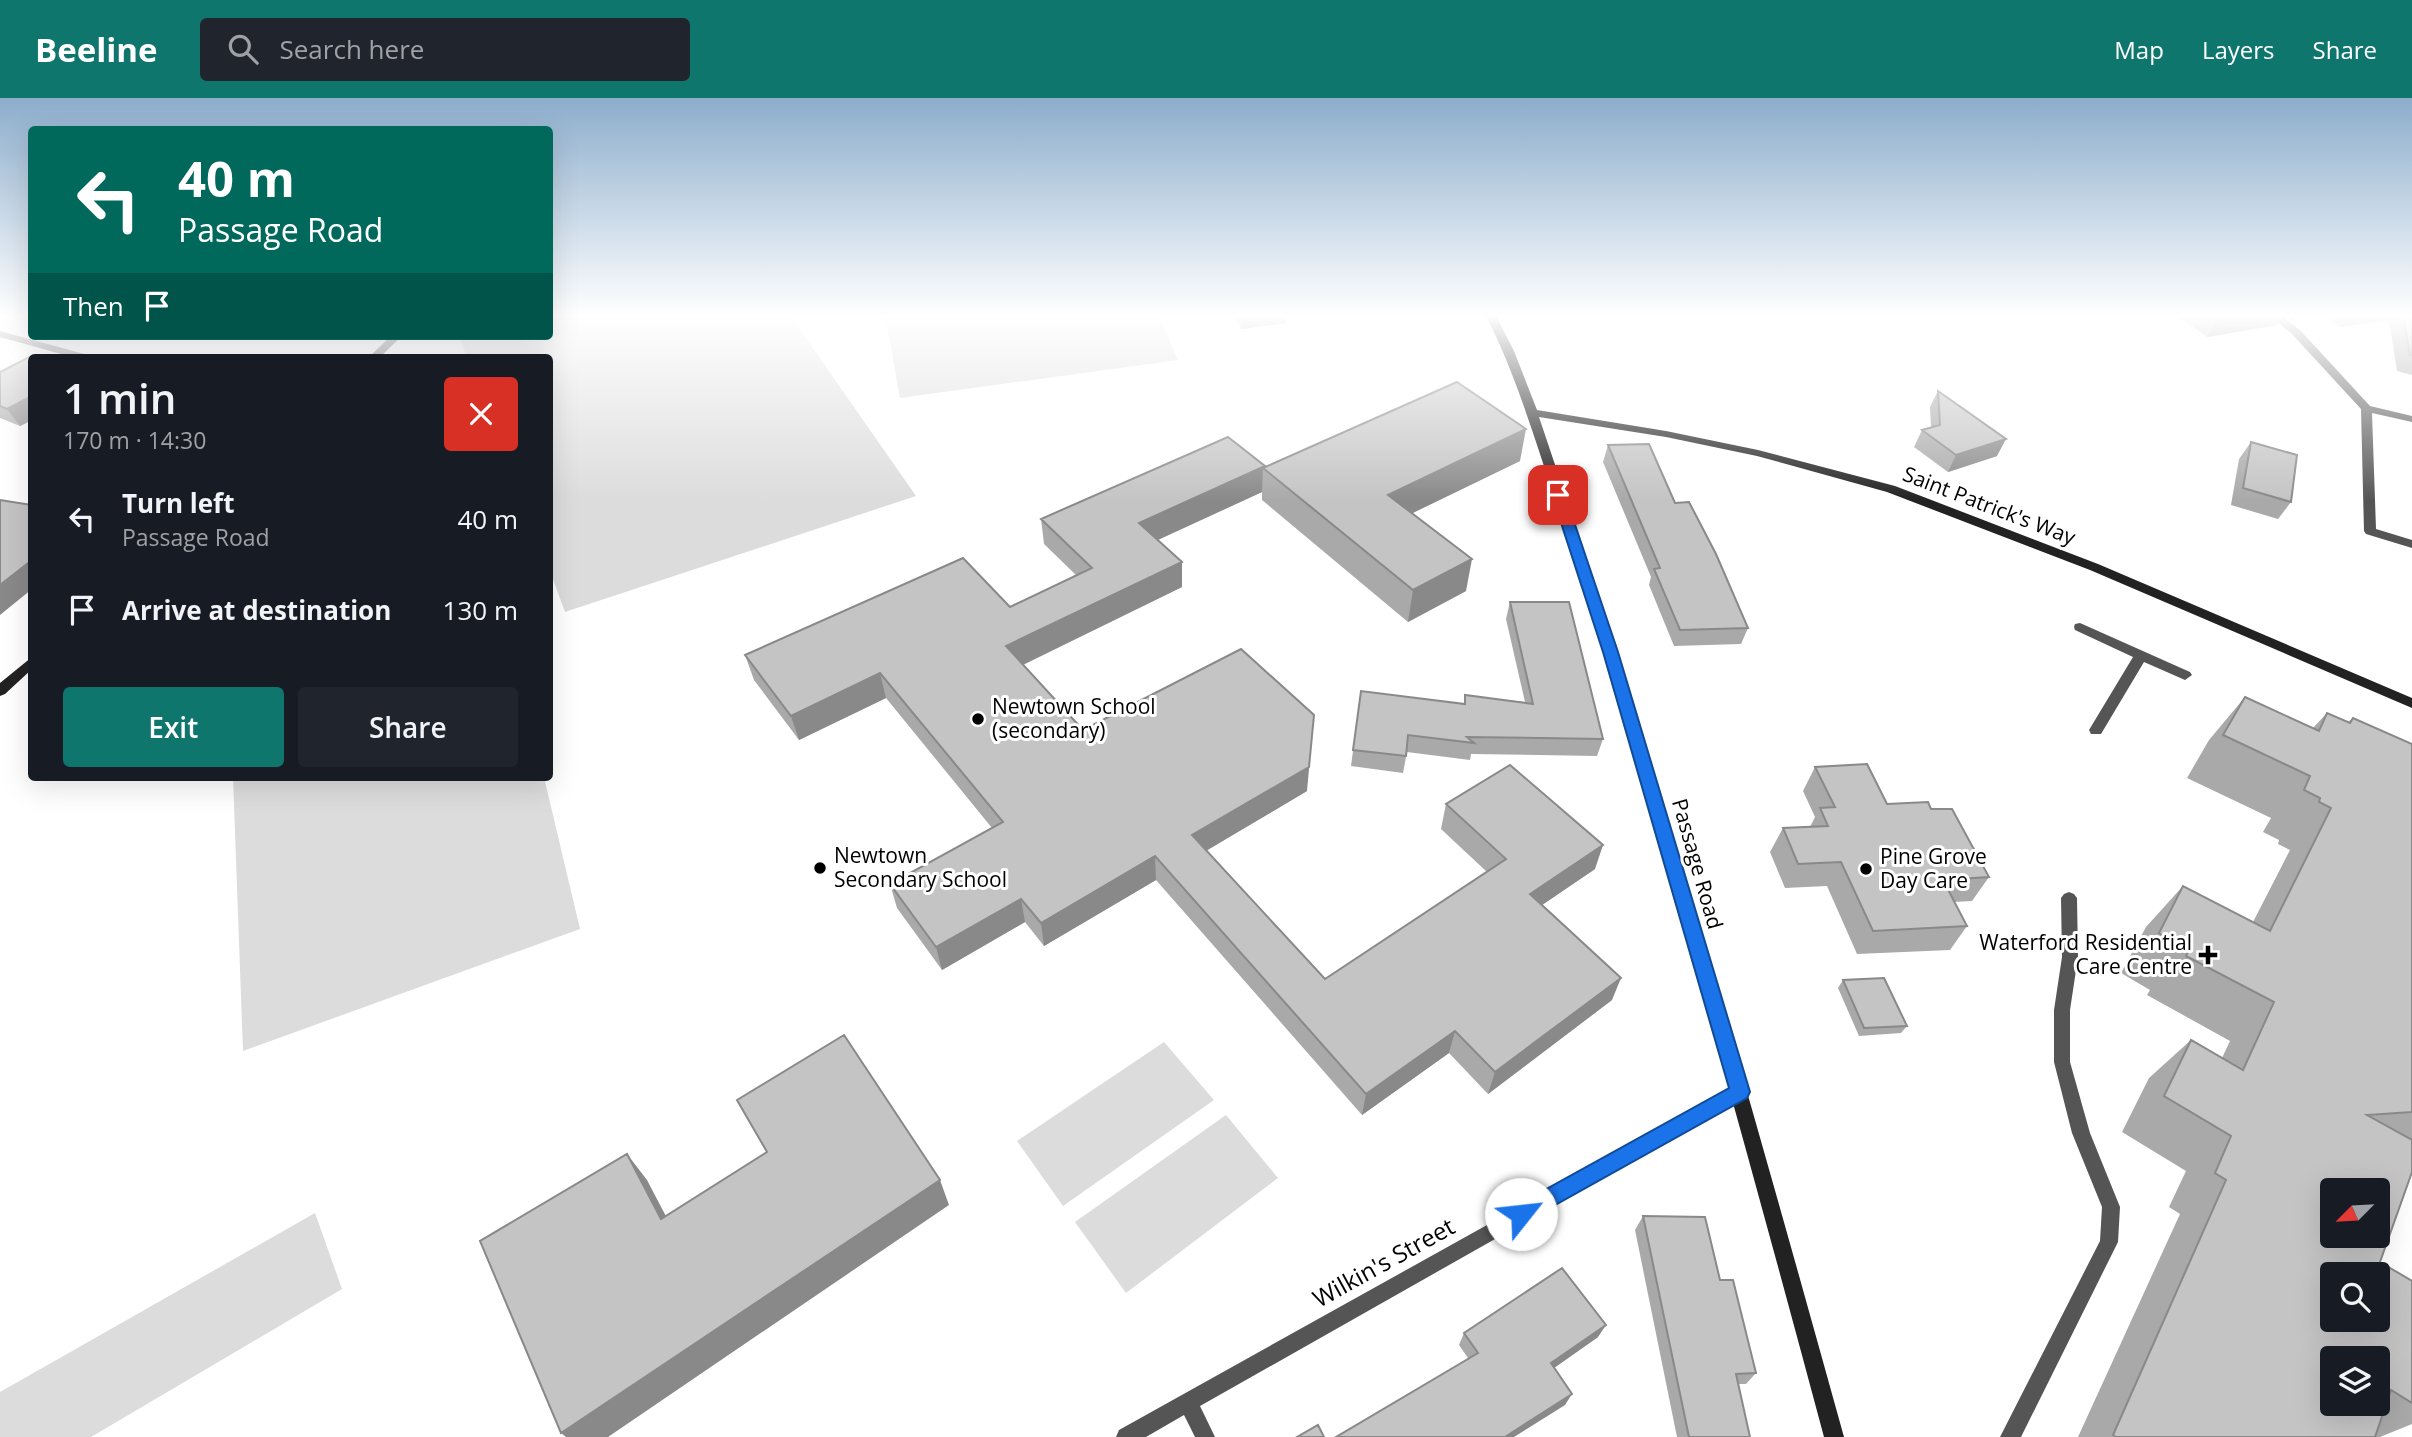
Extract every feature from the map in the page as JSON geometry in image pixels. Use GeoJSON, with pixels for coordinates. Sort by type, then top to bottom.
{"type":"FeatureCollection","features":[{"type":"Feature","properties":{"kind":"main road","name":"Passage Road"},"geometry":{"type":"LineString","coordinates":[[1518,376],[1605,635],[1740,1092],[1834,1437]]}},
{"type":"Feature","properties":{"kind":"main road","name":"Saint Patrick's Way"},"geometry":{"type":"LineString","coordinates":[[1532,413],[1619,426],[1746,451],[1891,489],[2082,562],[2412,703]]}},
{"type":"Feature","properties":{"kind":"main road"},"geometry":{"type":"LineString","coordinates":[[0,691],[28,665]]}},
{"type":"Feature","properties":{"kind":"street"},"geometry":{"type":"LineString","coordinates":[[2337,376],[2366,408],[2412,419]]}},
{"type":"Feature","properties":{"kind":"street"},"geometry":{"type":"LineString","coordinates":[[2366,408],[2370,531],[2412,544]]}},
{"type":"Feature","properties":{"kind":"street"},"geometry":{"type":"LineString","coordinates":[[2080,628],[2185,675]]}},
{"type":"Feature","properties":{"kind":"street"},"geometry":{"type":"LineString","coordinates":[[2096,730],[2141,655]]}},
{"type":"Feature","properties":{"kind":"street"},"geometry":{"type":"LineString","coordinates":[[2010,1437],[2109,1242],[2111,1207],[2081,1133],[2062,1062],[2062,1010],[2070,957],[2068,898]]}},
{"type":"Feature","properties":{"kind":"street","name":"Wilkin's Street"},"geometry":{"type":"LineString","coordinates":[[1126,1437],[1740,1092]]}},
{"type":"Feature","properties":{"kind":"street"},"geometry":{"type":"LineString","coordinates":[[1188,1402],[1205,1437]]}},
{"type":"Feature","properties":{"kind":"shaded area"},"geometry":{"type":"Polygon","coordinates":[[[553,376],[833,376],[916,496],[565,612],[553,579],[553,376]]]}},
{"type":"Feature","properties":{"kind":"shaded area"},"geometry":{"type":"Polygon","coordinates":[[[896,376],[1057,376],[900,398],[896,376]]]}},
{"type":"Feature","properties":{"kind":"shaded area"},"geometry":{"type":"Polygon","coordinates":[[[233,781],[545,781],[580,929],[243,1051],[233,781]]]}},
{"type":"Feature","properties":{"kind":"shaded area"},"geometry":{"type":"Polygon","coordinates":[[[1164,1042],[1214,1100],[1063,1206],[1017,1141],[1164,1042]]]}},
{"type":"Feature","properties":{"kind":"shaded area"},"geometry":{"type":"Polygon","coordinates":[[[1226,1115],[1278,1178],[1126,1293],[1075,1222],[1226,1115]]]}},
{"type":"Feature","properties":{"kind":"shaded area"},"geometry":{"type":"Polygon","coordinates":[[[315,1213],[342,1289],[91,1437],[0,1437],[0,1392],[315,1213]]]}},
{"type":"Feature","properties":{"kind":"building"},"geometry":{"type":"Polygon","coordinates":[[[0,376],[28,376],[28,398],[7,409],[0,406],[0,376]]]}},
{"type":"Feature","properties":{"kind":"building"},"geometry":{"type":"Polygon","coordinates":[[[1457,382],[1526,429],[1388,495],[1472,559],[1413,590],[1263,468],[1457,382]]]}},
{"type":"Feature","properties":{"kind":"building"},"geometry":{"type":"Polygon","coordinates":[[[1938,391],[2006,439],[1956,455],[1922,430],[1940,425],[1938,391]]]}},
{"type":"Feature","properties":{"kind":"building"},"geometry":{"type":"Polygon","coordinates":[[[1228,437],[1265,466],[1139,523],[1182,562],[1006,646],[1083,730],[1241,649],[1314,715],[1309,767],[1192,835],[1325,979],[1506,859],[1446,804],[1510,765],[1603,845],[1530,894],[1621,978],[1495,1072],[1455,1031],[1366,1094],[1155,856],[1041,923],[1021,899],[936,947],[890,884],[1003,822],[880,673],[791,716],[745,655],[963,558],[1010,607],[1092,568],[1041,519],[1228,437]]]}},
{"type":"Feature","properties":{"kind":"building"},"geometry":{"type":"Polygon","coordinates":[[[2251,442],[2297,455],[2291,502],[2243,488],[2251,442]]]}},
{"type":"Feature","properties":{"kind":"building"},"geometry":{"type":"Polygon","coordinates":[[[1649,444],[1675,503],[1689,502],[1716,554],[1748,628],[1680,630],[1654,569],[1660,568],[1608,445],[1649,444]]]}},
{"type":"Feature","properties":{"kind":"building"},"geometry":{"type":"Polygon","coordinates":[[[0,500],[28,504],[28,563],[0,585],[0,500]]]}},
{"type":"Feature","properties":{"kind":"building"},"geometry":{"type":"Polygon","coordinates":[[[1510,602],[1569,602],[1603,739],[1467,737],[1474,743],[1408,735],[1406,756],[1353,750],[1361,691],[1465,704],[1465,695],[1533,704],[1510,602]]]}},
{"type":"Feature","properties":{"kind":"building"},"geometry":{"type":"Polygon","coordinates":[[[2245,697],[2319,731],[2327,713],[2350,723],[2353,718],[2412,744],[2412,1112],[2367,1115],[2412,1140],[2412,1172],[2390,1234],[2390,1178],[2320,1178],[2320,1248],[2385,1248],[2380,1262],[2320,1262],[2320,1332],[2390,1332],[2390,1268],[2412,1281],[2412,1403],[2391,1390],[2390,1393],[2390,1346],[2320,1346],[2320,1416],[2382,1416],[2375,1437],[2116,1437],[2113,1435],[2226,1180],[2215,1173],[2231,1136],[2164,1096],[2191,1040],[2243,1070],[2274,1002],[2186,956],[2189,950],[2159,933],[2183,886],[2270,931],[2331,808],[2319,802],[2320,798],[2304,790],[2310,776],[2223,735],[2245,697]]]}},
{"type":"Feature","properties":{"kind":"building","name":"Pine Grove Day Care"},"geometry":{"type":"Polygon","coordinates":[[[1867,764],[1887,804],[1928,802],[1931,809],[1952,809],[1989,877],[1943,880],[1967,926],[1873,931],[1841,862],[1798,864],[1783,828],[1828,826],[1820,808],[1835,807],[1815,767],[1867,764]]]}},
{"type":"Feature","properties":{"kind":"building"},"geometry":{"type":"Polygon","coordinates":[[[1884,978],[1907,1026],[1864,1028],[1843,980],[1884,978]]]}},
{"type":"Feature","properties":{"kind":"building"},"geometry":{"type":"Polygon","coordinates":[[[844,1035],[940,1180],[561,1433],[480,1241],[627,1154],[661,1219],[767,1152],[737,1100],[844,1035]]]}},
{"type":"Feature","properties":{"kind":"building"},"geometry":{"type":"Polygon","coordinates":[[[1643,1216],[1705,1217],[1720,1280],[1733,1280],[1756,1373],[1736,1374],[1750,1437],[1689,1437],[1643,1216]]]}},
{"type":"Feature","properties":{"kind":"building"},"geometry":{"type":"Polygon","coordinates":[[[1562,1268],[1606,1325],[1551,1363],[1572,1394],[1505,1437],[1336,1437],[1478,1353],[1464,1333],[1562,1268]]]}},
{"type":"Feature","properties":{"kind":"building"},"geometry":{"type":"Polygon","coordinates":[[[1318,1425],[1324,1437],[1297,1437],[1318,1425]]]}},
{"type":"Feature","properties":{"kind":"place","name":"Newtown School (secondary)"},"geometry":{"type":"Point","coordinates":[978,719]}},
{"type":"Feature","properties":{"kind":"place","name":"Newtown Secondary School"},"geometry":{"type":"Point","coordinates":[820,868]}},
{"type":"Feature","properties":{"kind":"place","name":"Pine Grove Day Care"},"geometry":{"type":"Point","coordinates":[1866,869]}},
{"type":"Feature","properties":{"kind":"place","name":"Waterford Residential Care Centre"},"geometry":{"type":"Point","coordinates":[2208,955]}},
{"type":"Feature","properties":{"kind":"route"},"geometry":{"type":"LineString","coordinates":[[1521,1214],[1740,1092],[1611,652],[1558,495]]}}]}
